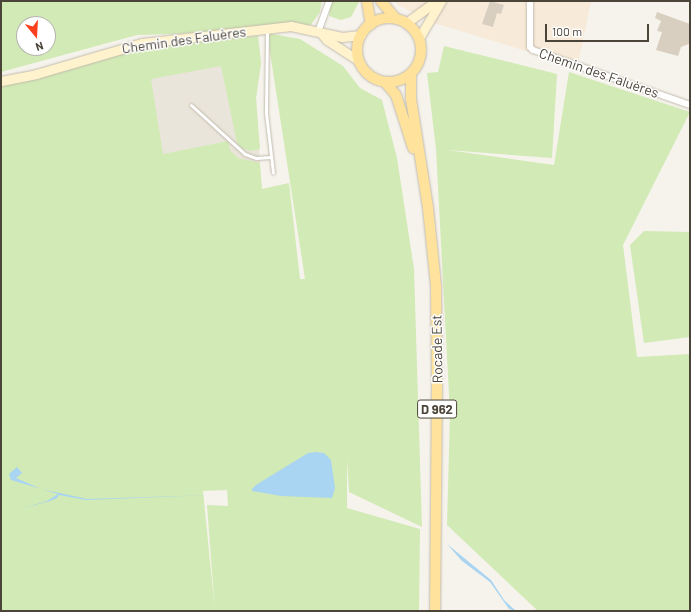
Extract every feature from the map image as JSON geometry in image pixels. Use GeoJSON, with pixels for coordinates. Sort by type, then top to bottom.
{"type":"FeatureCollection","features":[{"type":"Feature","properties":{"kind":"main road"},"geometry":{"type":"LineString","coordinates":[[367,1],[371,25]]}},
{"type":"Feature","properties":{"kind":"main road"},"geometry":{"type":"LineString","coordinates":[[381,1],[396,19]]}},
{"type":"Feature","properties":{"kind":"main road"},"geometry":{"type":"LineString","coordinates":[[396,19],[406,23],[419,38],[420,57],[411,74],[394,82],[385,82],[369,75],[359,61],[358,48],[361,35],[371,25],[379,20],[396,19]]}},
{"type":"Feature","properties":{"kind":"main road","name":"Rocade Est"},"geometry":{"type":"LineString","coordinates":[[411,74],[411,98],[428,208],[436,286],[437,379],[435,611]]}},
{"type":"Feature","properties":{"kind":"main road","name":"Rocade Est"},"geometry":{"type":"LineString","coordinates":[[385,82],[396,95],[406,118],[428,208]]}},
{"type":"Feature","properties":{"kind":"street"},"geometry":{"type":"LineString","coordinates":[[320,33],[329,1]]}},
{"type":"Feature","properties":{"kind":"street"},"geometry":{"type":"LineString","coordinates":[[406,23],[436,1]]}},
{"type":"Feature","properties":{"kind":"street"},"geometry":{"type":"LineString","coordinates":[[419,38],[441,1]]}},
{"type":"Feature","properties":{"kind":"street","name":"Chemin des Faluères"},"geometry":{"type":"LineString","coordinates":[[530,1],[530,47],[533,50],[690,105]]}},
{"type":"Feature","properties":{"kind":"street","name":"Chemin des Faluères"},"geometry":{"type":"LineString","coordinates":[[1,81],[43,72],[142,43],[291,26],[342,37],[361,35]]}},
{"type":"Feature","properties":{"kind":"street","name":"Chemin des Faluères"},"geometry":{"type":"LineString","coordinates":[[320,33],[327,40],[359,61]]}},
{"type":"Feature","properties":{"kind":"lane"},"geometry":{"type":"LineString","coordinates":[[267,29],[266,113],[273,174]]}},
{"type":"Feature","properties":{"kind":"lane"},"geometry":{"type":"LineString","coordinates":[[191,105],[245,154],[256,158],[270,157]]}},
{"type":"Feature","properties":{"kind":"shaded area"},"geometry":{"type":"Polygon","coordinates":[[[395,1],[591,1],[577,69],[523,50],[434,23],[398,5],[395,1]]]}},
{"type":"Feature","properties":{"kind":"shaded area"},"geometry":{"type":"Polygon","coordinates":[[[258,36],[261,63],[256,98],[260,163],[96,195],[152,46],[258,36]]]}},
{"type":"Feature","properties":{"kind":"green space"},"geometry":{"type":"Polygon","coordinates":[[[1,1],[322,1],[320,12],[307,30],[137,35],[1,72],[1,1]]]}},
{"type":"Feature","properties":{"kind":"green space"},"geometry":{"type":"Polygon","coordinates":[[[331,1],[359,2],[351,17],[341,20],[329,16],[331,1]]]}},
{"type":"Feature","properties":{"kind":"green space"},"geometry":{"type":"Polygon","coordinates":[[[267,33],[300,39],[343,66],[360,88],[382,100],[397,158],[414,269],[422,527],[349,492],[347,459],[347,508],[420,529],[419,611],[1,611],[1,81],[77,67],[129,50],[152,46],[258,36],[261,63],[256,98],[260,149],[251,151],[241,148],[237,143],[221,66],[151,79],[163,154],[228,141],[230,150],[238,158],[260,163],[262,189],[289,183],[300,279],[305,279],[267,33]],[[227,490],[203,491],[215,611],[207,505],[228,506],[227,490]]]}},
{"type":"Feature","properties":{"kind":"green space"},"geometry":{"type":"Polygon","coordinates":[[[444,46],[557,74],[552,158],[447,150],[554,165],[569,72],[690,112],[623,245],[637,357],[690,354],[690,611],[538,611],[447,525],[450,413],[436,149],[427,73],[438,72],[444,46]]]}},
{"type":"Feature","properties":{"kind":"green space"},"geometry":{"type":"Polygon","coordinates":[[[644,231],[690,232],[690,337],[644,343],[630,245],[644,231]]]}},
{"type":"Feature","properties":{"kind":"water"},"geometry":{"type":"Polygon","coordinates":[[[308,453],[324,453],[331,460],[335,488],[332,498],[281,496],[252,491],[256,485],[308,453]]]}},
{"type":"Feature","properties":{"kind":"water"},"geometry":{"type":"Polygon","coordinates":[[[17,467],[22,473],[16,478],[41,489],[11,480],[9,474],[17,467]]]}},
{"type":"Feature","properties":{"kind":"water"},"geometry":{"type":"Polygon","coordinates":[[[42,489],[87,499],[210,495],[86,500],[59,495],[57,498],[50,501],[20,509],[47,501],[58,494],[42,489]]]}},
{"type":"Feature","properties":{"kind":"water"},"geometry":{"type":"Polygon","coordinates":[[[447,544],[491,580],[504,600],[516,611],[509,609],[490,582],[462,561],[447,544]]]}},
{"type":"Feature","properties":{"kind":"building"},"geometry":{"type":"Polygon","coordinates":[[[490,1],[504,5],[501,14],[497,13],[493,27],[482,24],[490,1]]]}},
{"type":"Feature","properties":{"kind":"building"},"geometry":{"type":"Polygon","coordinates":[[[657,12],[690,24],[689,44],[681,47],[678,56],[656,50],[662,32],[657,31],[661,21],[655,18],[657,12]]]}}]}
